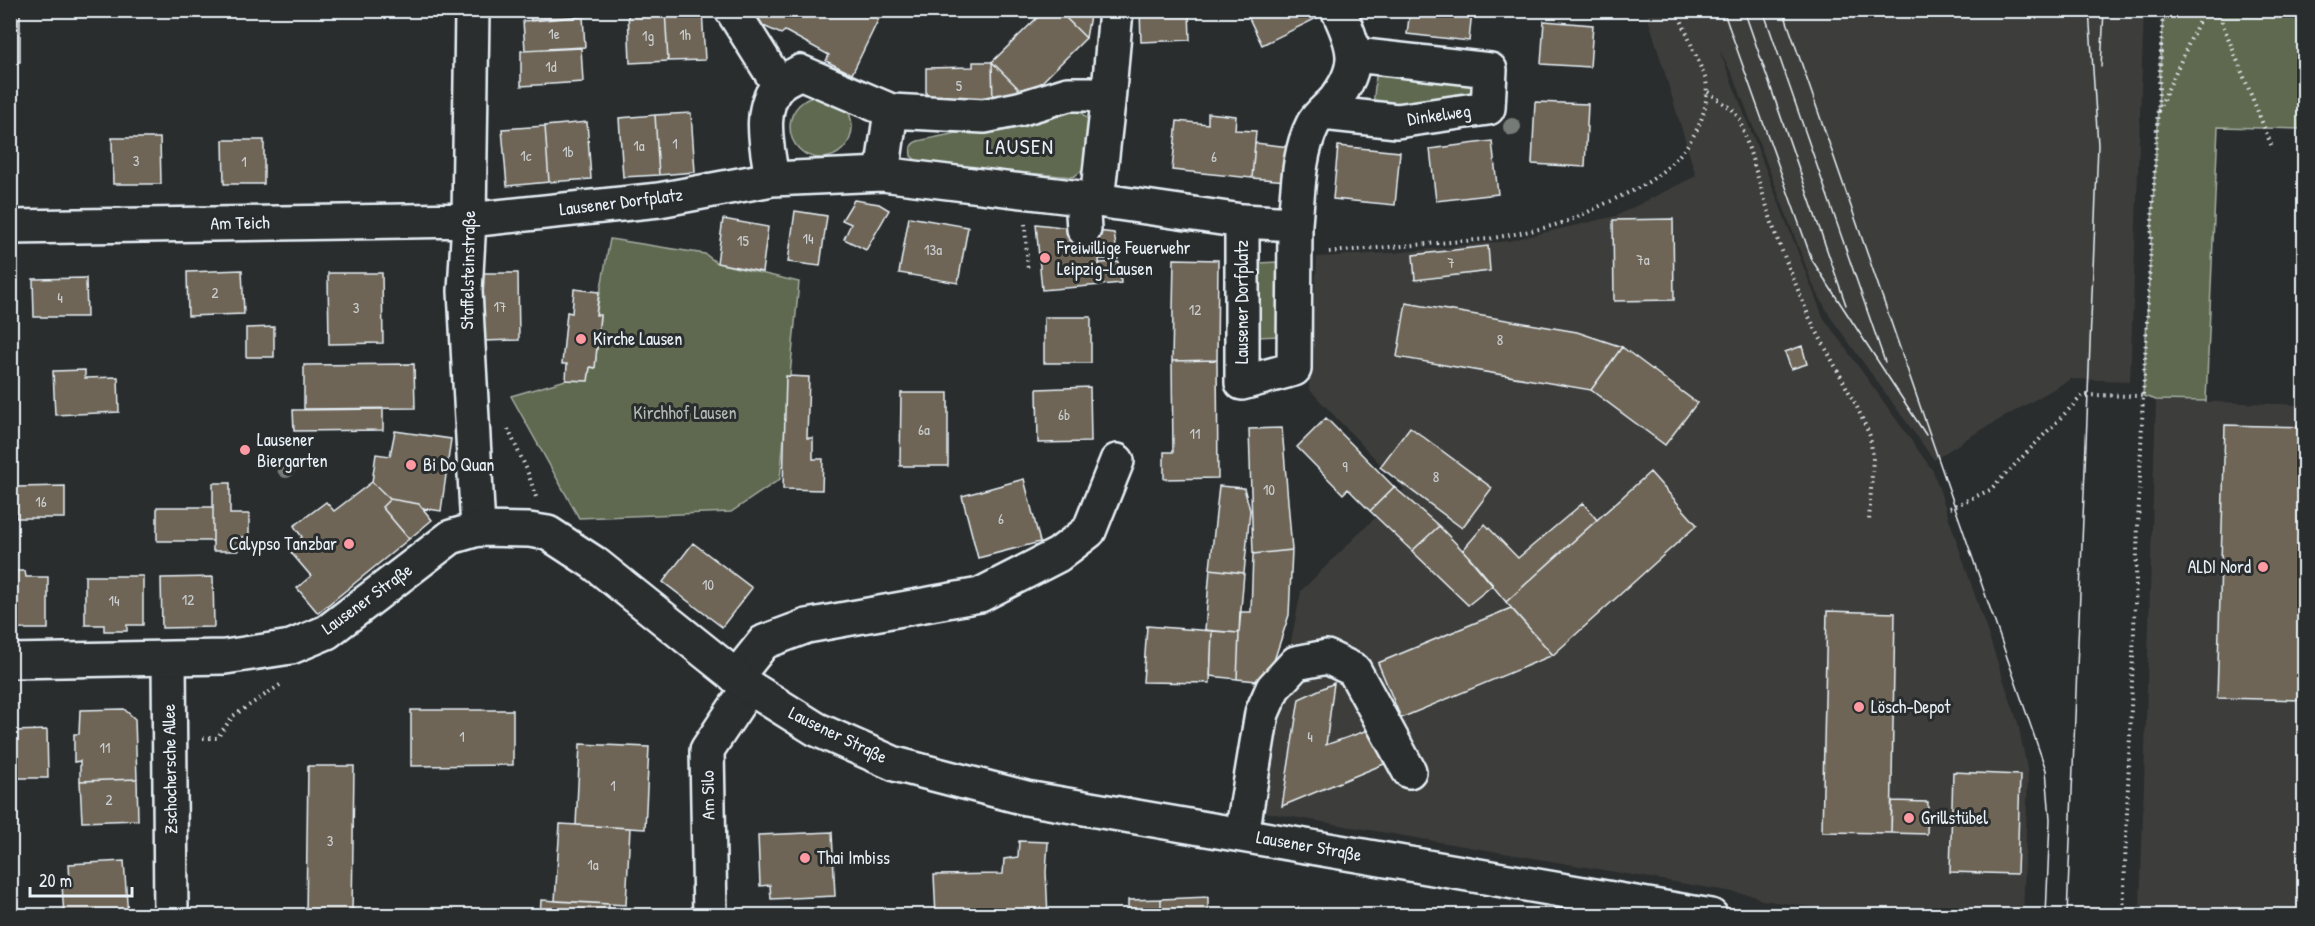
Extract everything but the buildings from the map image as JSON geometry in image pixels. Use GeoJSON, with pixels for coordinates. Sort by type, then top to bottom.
{"type":"FeatureCollection","features":[{"type":"Feature","properties":{"kind":"street","name":"Staffelsteinstraße"},"geometry":{"type":"LineString","coordinates":[[472,10],[469,220],[465,291],[478,529]]}},
{"type":"Feature","properties":{"kind":"street"},"geometry":{"type":"LineString","coordinates":[[732,10],[779,85]]}},
{"type":"Feature","properties":{"kind":"street"},"geometry":{"type":"LineString","coordinates":[[1087,209],[1108,102],[1116,10]]}},
{"type":"Feature","properties":{"kind":"street"},"geometry":{"type":"LineString","coordinates":[[1295,238],[1305,147],[1314,123],[1336,98],[1350,74],[1355,55],[1351,37],[1338,10]]}},
{"type":"Feature","properties":{"kind":"street","name":"Dinkelweg"},"geometry":{"type":"LineString","coordinates":[[1323,113],[1397,121],[1488,108],[1490,70],[1355,55]]}},
{"type":"Feature","properties":{"kind":"street"},"geometry":{"type":"LineString","coordinates":[[772,179],[766,132],[766,108],[779,85],[800,72],[891,111],[984,116],[1019,109],[1068,94],[1092,94],[1108,102]]}},
{"type":"Feature","properties":{"kind":"street"},"geometry":{"type":"LineString","coordinates":[[882,174],[891,111]]}},
{"type":"Feature","properties":{"kind":"street","name":"Lausener Dorfplatz"},"geometry":{"type":"LineString","coordinates":[[469,220],[659,200],[772,179],[882,174],[1022,191],[1087,209],[1242,221],[1295,238],[1294,369],[1242,383],[1242,221]]}},
{"type":"Feature","properties":{"kind":"street","name":"Am Teich"},"geometry":{"type":"LineString","coordinates":[[10,227],[469,220]]}},
{"type":"Feature","properties":{"kind":"street","name":"Am Silo"},"geometry":{"type":"LineString","coordinates":[[710,915],[707,750],[764,642],[807,626],[980,595],[1059,555],[1089,531],[1117,460]]}},
{"type":"Feature","properties":{"kind":"street","name":"Lausener Straße"},"geometry":{"type":"LineString","coordinates":[[10,661],[225,657],[291,647],[327,632],[451,537],[478,529],[529,530],[548,533],[594,563],[742,682],[816,729],[895,764],[1026,798],[1711,915]]}},
{"type":"Feature","properties":{"kind":"street"},"geometry":{"type":"LineString","coordinates":[[1242,834],[1262,713],[1273,688],[1296,663],[1327,657],[1354,670],[1409,771]]}},
{"type":"Feature","properties":{"kind":"street","name":"Zschochersche Allee"},"geometry":{"type":"LineString","coordinates":[[169,659],[171,915]]}},
{"type":"Feature","properties":{"kind":"path"},"geometry":{"type":"LineString","coordinates":[[1295,238],[1315,254],[1488,239],[1563,222],[1586,214],[1651,180],[1683,152],[1695,136],[1708,92],[1706,80],[1677,10]]}},
{"type":"Feature","properties":{"kind":"path"},"geometry":{"type":"LineString","coordinates":[[2123,915],[2143,396],[2163,10]]}},
{"type":"Feature","properties":{"kind":"path"},"geometry":{"type":"LineString","coordinates":[[2156,114],[2204,10]]}},
{"type":"Feature","properties":{"kind":"path"},"geometry":{"type":"LineString","coordinates":[[2217,10],[2272,147]]}},
{"type":"Feature","properties":{"kind":"path"},"geometry":{"type":"LineString","coordinates":[[1708,92],[1732,109],[1740,120],[1776,236],[1805,307],[1857,406],[1870,436],[1873,458],[1869,522]]}},
{"type":"Feature","properties":{"kind":"path"},"geometry":{"type":"LineString","coordinates":[[1022,191],[1028,271]]}},
{"type":"Feature","properties":{"kind":"path"},"geometry":{"type":"LineString","coordinates":[[1950,508],[1990,490],[2083,395],[2143,396]]}},
{"type":"Feature","properties":{"kind":"path"},"geometry":{"type":"LineString","coordinates":[[169,740],[217,738],[233,716],[282,684]]}},
{"type":"Feature","properties":{"kind":"shaded area"},"geometry":{"type":"Polygon","coordinates":[[[1646,11],[2144,11],[2130,381],[2071,379],[1971,436],[1934,460],[1831,318],[1813,285],[1736,82],[1719,49],[1823,317],[1933,471],[2018,723],[2028,774],[2023,915],[1872,915],[1761,900],[1753,895],[1258,811],[1301,591],[1404,489],[1309,389],[1317,257],[1394,253],[1508,241],[1616,216],[1696,176],[1646,11]]]}},
{"type":"Feature","properties":{"kind":"shaded area"},"geometry":{"type":"Polygon","coordinates":[[[2156,400],[2304,405],[2304,915],[2140,910],[2156,400]]]}},
{"type":"Feature","properties":{"kind":"green space"},"geometry":{"type":"Polygon","coordinates":[[[2163,11],[2304,11],[2304,129],[2218,127],[2206,401],[2156,400],[2143,396],[2163,11]]]}},
{"type":"Feature","properties":{"kind":"green space"},"geometry":{"type":"Polygon","coordinates":[[[1405,70],[1483,79],[1481,99],[1373,107],[1376,76],[1405,70]]]}},
{"type":"Feature","properties":{"kind":"green space"},"geometry":{"type":"Polygon","coordinates":[[[821,96],[833,98],[843,105],[850,115],[852,127],[850,139],[843,149],[833,156],[821,158],[809,156],[799,149],[792,139],[790,127],[792,115],[799,105],[809,98],[821,96]]]}},
{"type":"Feature","properties":{"kind":"green space"},"geometry":{"type":"Polygon","coordinates":[[[1067,110],[1079,110],[1090,122],[1083,170],[1073,177],[921,164],[911,156],[911,147],[918,141],[1067,110]]]}},
{"type":"Feature","properties":{"kind":"green space","name":"Kirchhof Lausen"},"geometry":{"type":"Polygon","coordinates":[[[610,239],[705,254],[717,263],[799,282],[780,479],[731,512],[579,518],[511,396],[566,380],[588,380],[590,367],[595,367],[600,316],[596,315],[610,239]]]}},
{"type":"Feature","properties":{"kind":"green space"},"geometry":{"type":"Polygon","coordinates":[[[1278,262],[1280,336],[1258,337],[1258,263],[1278,262]]]}},
{"type":"Feature","properties":{"kind":"tram line"},"geometry":{"type":"LineString","coordinates":[[1723,10],[1812,260],[1926,435]]}},
{"type":"Feature","properties":{"kind":"tram line"},"geometry":{"type":"LineString","coordinates":[[1744,10],[1846,305]]}},
{"type":"Feature","properties":{"kind":"tram line"},"geometry":{"type":"LineString","coordinates":[[1763,10],[1885,362]]}},
{"type":"Feature","properties":{"kind":"tram line"},"geometry":{"type":"LineString","coordinates":[[1783,10],[2046,770],[2050,819],[2046,916]]}},
{"type":"Feature","properties":{"kind":"tram line"},"geometry":{"type":"LineString","coordinates":[[2067,916],[2098,145],[2089,10]]}},
{"type":"Feature","properties":{"kind":"tram line"},"geometry":{"type":"LineString","coordinates":[[2101,67],[2104,10]]}},
{"type":"Feature","properties":{"kind":"place","name":"Freiwillige Feuerwehr Leipzig-Lausen"},"geometry":{"type":"Point","coordinates":[1045,258]}},
{"type":"Feature","properties":{"kind":"place","name":"Kirche Lausen"},"geometry":{"type":"Point","coordinates":[581,339]}},
{"type":"Feature","properties":{"kind":"place","name":"Lausener Biergarten"},"geometry":{"type":"Point","coordinates":[245,450]}},
{"type":"Feature","properties":{"kind":"place","name":"Bi Do Quan"},"geometry":{"type":"Point","coordinates":[411,465]}},
{"type":"Feature","properties":{"kind":"place","name":"Calypso Tanzbar"},"geometry":{"type":"Point","coordinates":[349,544]}},
{"type":"Feature","properties":{"kind":"place","name":"ALDI Nord"},"geometry":{"type":"Point","coordinates":[2263,567]}},
{"type":"Feature","properties":{"kind":"place","name":"Lösch-Depot"},"geometry":{"type":"Point","coordinates":[1859,707]}},
{"type":"Feature","properties":{"kind":"place","name":"Grillstübel"},"geometry":{"type":"Point","coordinates":[1909,818]}},
{"type":"Feature","properties":{"kind":"place","name":"Thai Imbiss"},"geometry":{"type":"Point","coordinates":[805,858]}},
{"type":"Feature","properties":{"kind":"district","name":"LAUSEN"},"geometry":{"type":"Point","coordinates":[1020,147]}}]}
